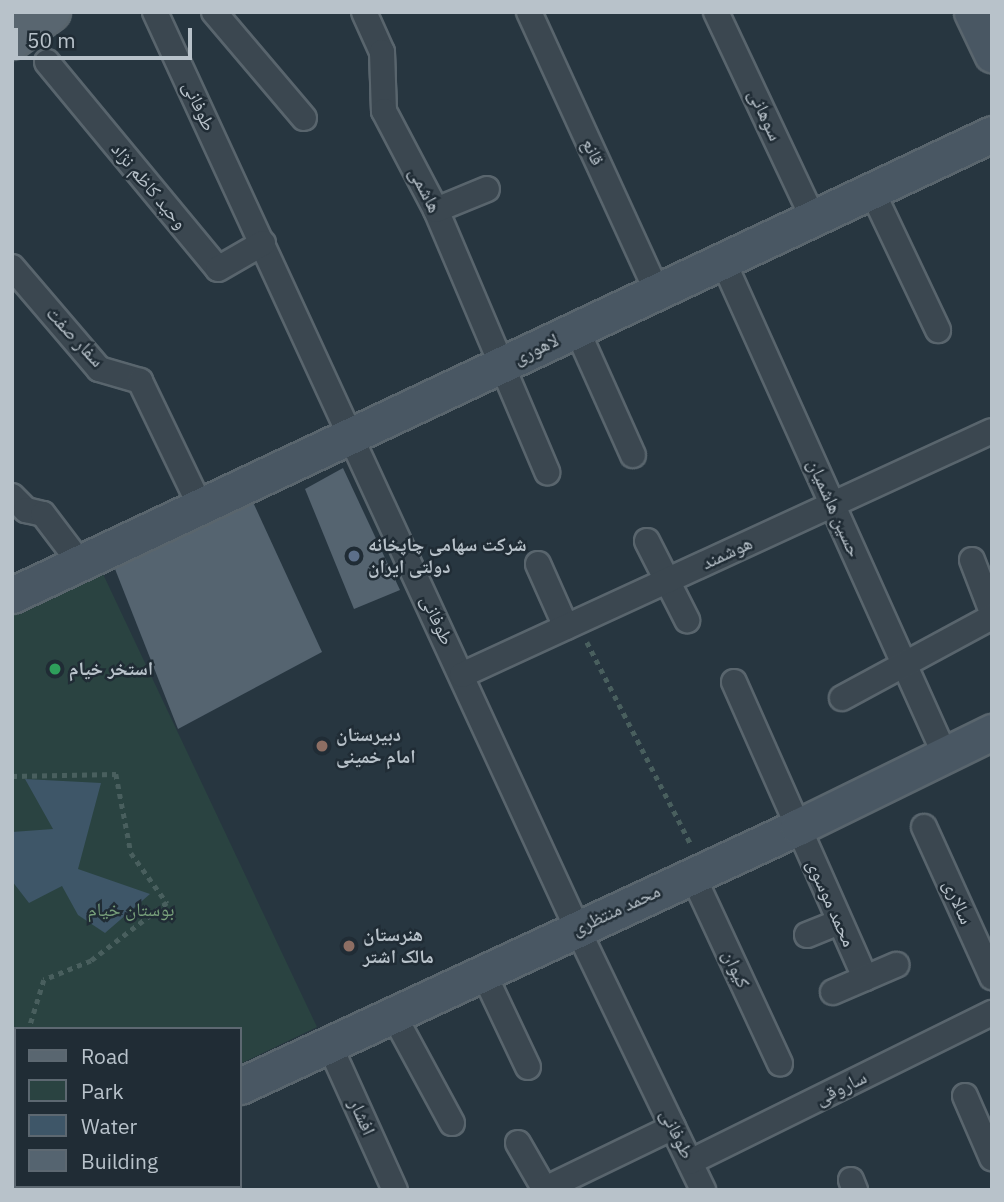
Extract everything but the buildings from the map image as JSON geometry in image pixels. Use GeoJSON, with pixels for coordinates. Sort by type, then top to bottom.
{"type":"FeatureCollection","features":[{"type":"Feature","properties":{"kind":"main road"},"geometry":{"type":"LineString","coordinates":[[12,40],[51,12]]}},
{"type":"Feature","properties":{"kind":"main road"},"geometry":{"type":"LineString","coordinates":[[972,12],[992,54]]}},
{"type":"Feature","properties":{"kind":"main road","name":"لاهوری"},"geometry":{"type":"LineString","coordinates":[[12,595],[992,134]]}},
{"type":"Feature","properties":{"kind":"main road","name":"محمد منتظری"},"geometry":{"type":"LineString","coordinates":[[242,1085],[698,871],[798,827],[992,732]]}},
{"type":"Feature","properties":{"kind":"street","name":"طوفانی"},"geometry":{"type":"LineString","coordinates":[[155,12],[353,436],[577,928],[703,1190]]}},
{"type":"Feature","properties":{"kind":"street"},"geometry":{"type":"LineString","coordinates":[[214,12],[304,118]]}},
{"type":"Feature","properties":{"kind":"street","name":"هاشمی"},"geometry":{"type":"LineString","coordinates":[[364,12],[382,52],[384,111],[436,210],[504,365],[547,472]]}},
{"type":"Feature","properties":{"kind":"street","name":"قانع"},"geometry":{"type":"LineString","coordinates":[[528,12],[657,292]]}},
{"type":"Feature","properties":{"kind":"street","name":"سوهانی"},"geometry":{"type":"LineString","coordinates":[[716,12],[813,218]]}},
{"type":"Feature","properties":{"kind":"street","name":"وحید کاظم نژاد"},"geometry":{"type":"LineString","coordinates":[[47,62],[218,269],[263,243]]}},
{"type":"Feature","properties":{"kind":"street"},"geometry":{"type":"LineString","coordinates":[[436,210],[487,189]]}},
{"type":"Feature","properties":{"kind":"street"},"geometry":{"type":"LineString","coordinates":[[872,191],[938,330]]}},
{"type":"Feature","properties":{"kind":"street","name":"حسین هاشمیان"},"geometry":{"type":"LineString","coordinates":[[723,261],[945,755]]}},
{"type":"Feature","properties":{"kind":"street","name":"سفار صفت"},"geometry":{"type":"LineString","coordinates":[[12,267],[99,369],[140,381],[201,508]]}},
{"type":"Feature","properties":{"kind":"street"},"geometry":{"type":"LineString","coordinates":[[577,330],[633,455]]}},
{"type":"Feature","properties":{"kind":"street","name":"هوشمند"},"geometry":{"type":"LineString","coordinates":[[462,675],[992,431]]}},
{"type":"Feature","properties":{"kind":"street"},"geometry":{"type":"LineString","coordinates":[[12,496],[26,510],[43,514],[81,564]]}},
{"type":"Feature","properties":{"kind":"street"},"geometry":{"type":"LineString","coordinates":[[647,541],[687,620]]}},
{"type":"Feature","properties":{"kind":"street"},"geometry":{"type":"LineString","coordinates":[[842,698],[992,614],[972,560]]}},
{"type":"Feature","properties":{"kind":"street"},"geometry":{"type":"LineString","coordinates":[[538,564],[572,625]]}},
{"type":"Feature","properties":{"kind":"street","name":"محمد موسوی"},"geometry":{"type":"LineString","coordinates":[[734,682],[865,978]]}},
{"type":"Feature","properties":{"kind":"street","name":"سالاری"},"geometry":{"type":"LineString","coordinates":[[924,827],[992,977]]}},
{"type":"Feature","properties":{"kind":"street","name":"کیوان"},"geometry":{"type":"LineString","coordinates":[[698,871],[780,1064]]}},
{"type":"Feature","properties":{"kind":"street"},"geometry":{"type":"LineString","coordinates":[[807,936],[840,922]]}},
{"type":"Feature","properties":{"kind":"street"},"geometry":{"type":"LineString","coordinates":[[833,992],[896,965]]}},
{"type":"Feature","properties":{"kind":"street"},"geometry":{"type":"LineString","coordinates":[[483,972],[528,1067]]}},
{"type":"Feature","properties":{"kind":"street","name":"ساروقی"},"geometry":{"type":"LineString","coordinates":[[690,1162],[992,1013]]}},
{"type":"Feature","properties":{"kind":"street"},"geometry":{"type":"LineString","coordinates":[[393,1014],[452,1123]]}},
{"type":"Feature","properties":{"kind":"street","name":"افشار"},"geometry":{"type":"LineString","coordinates":[[329,1044],[395,1190]]}},
{"type":"Feature","properties":{"kind":"street"},"geometry":{"type":"LineString","coordinates":[[965,1096],[992,1158]]}},
{"type":"Feature","properties":{"kind":"street"},"geometry":{"type":"LineString","coordinates":[[518,1143],[545,1189],[673,1127]]}},
{"type":"Feature","properties":{"kind":"path"},"geometry":{"type":"LineString","coordinates":[[572,625],[698,871]]}},
{"type":"Feature","properties":{"kind":"path"},"geometry":{"type":"LineString","coordinates":[[12,776],[116,774],[131,853],[167,903],[91,961],[44,980],[30,1027]]}},
{"type":"Feature","properties":{"kind":"green space","name":"بوستان خیام"},"geometry":{"type":"Polygon","coordinates":[[[103,574],[317,1027],[242,1063],[242,1027],[14,1027],[12,1170],[12,616],[103,574]]]}},
{"type":"Feature","properties":{"kind":"water"},"geometry":{"type":"Polygon","coordinates":[[[25,779],[101,783],[78,869],[150,894],[105,933],[78,915],[62,886],[29,903],[12,881],[12,832],[53,829],[25,779]]]}},
{"type":"Feature","properties":{"kind":"place","name":"شرکت سهامی چاپخانه دولتی ایران"},"geometry":{"type":"Point","coordinates":[354,556]}},
{"type":"Feature","properties":{"kind":"place","name":"استخر خیام"},"geometry":{"type":"Point","coordinates":[55,669]}},
{"type":"Feature","properties":{"kind":"place","name":"دبیرستان امام خمینی"},"geometry":{"type":"Point","coordinates":[322,746]}},
{"type":"Feature","properties":{"kind":"place","name":"هنرستان مالک اشتر"},"geometry":{"type":"Point","coordinates":[349,946]}}]}
